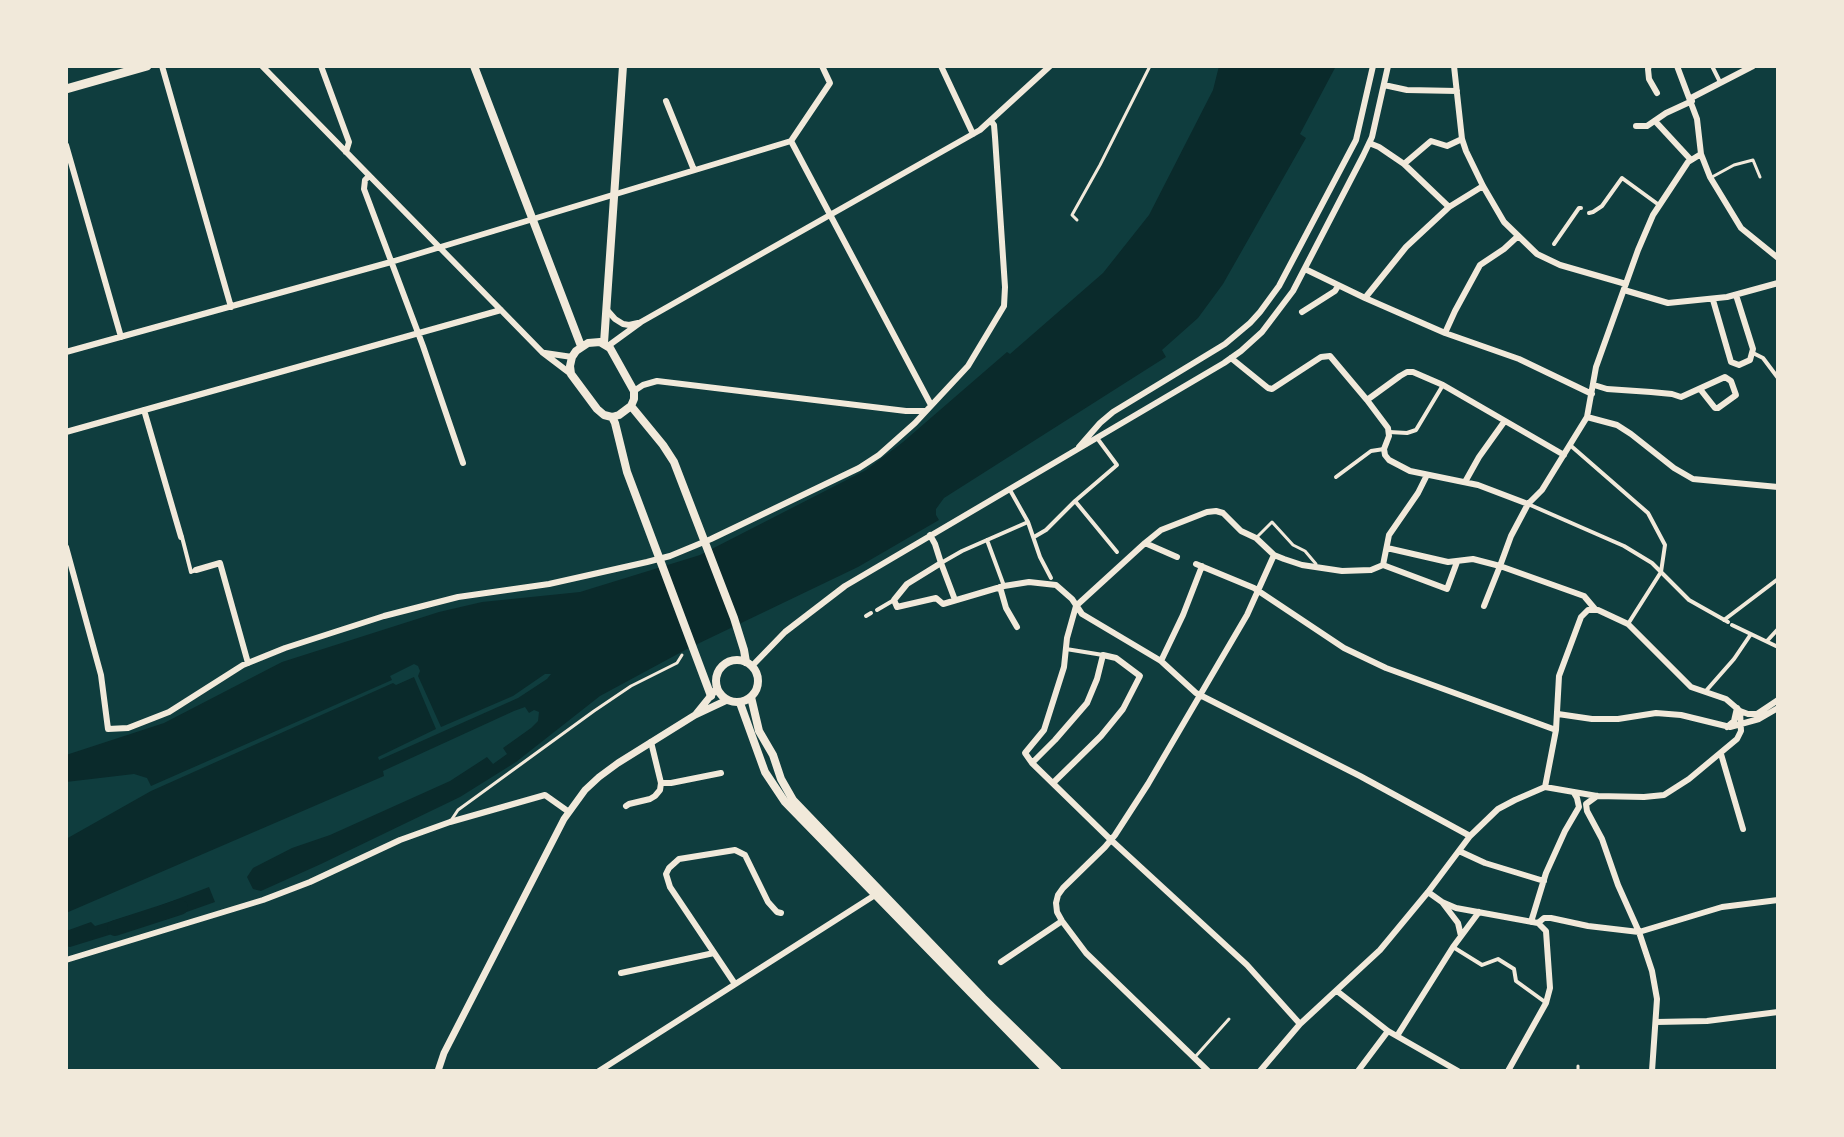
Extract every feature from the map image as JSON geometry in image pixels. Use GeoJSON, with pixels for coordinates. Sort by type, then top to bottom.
{"type":"FeatureCollection","features":[{"type":"Feature","properties":{"kind":"main road"},"geometry":{"type":"LineString","coordinates":[[66,89],[147,66]]}},
{"type":"Feature","properties":{"kind":"main road"},"geometry":{"type":"LineString","coordinates":[[474,66],[581,346]]}},
{"type":"Feature","properties":{"kind":"main road"},"geometry":{"type":"LineString","coordinates":[[606,345],[623,66]]}},
{"type":"Feature","properties":{"kind":"main road"},"geometry":{"type":"LineString","coordinates":[[594,342],[606,345],[634,391],[631,406],[612,417],[597,409],[571,374],[570,366],[572,357],[581,346],[594,342]]}},
{"type":"Feature","properties":{"kind":"main road"},"geometry":{"type":"LineString","coordinates":[[612,417],[627,472],[699,662],[714,692],[740,703],[756,691],[757,674],[749,664],[674,462],[631,406]]}},
{"type":"Feature","properties":{"kind":"main road"},"geometry":{"type":"LineString","coordinates":[[714,692],[719,670],[728,662],[740,660],[749,664]]}},
{"type":"Feature","properties":{"kind":"main road"},"geometry":{"type":"LineString","coordinates":[[699,662],[706,671],[717,676]]}},
{"type":"Feature","properties":{"kind":"main road"},"geometry":{"type":"LineString","coordinates":[[751,697],[759,731],[793,800],[983,998],[1058,1071]]}},
{"type":"Feature","properties":{"kind":"main road"},"geometry":{"type":"LineString","coordinates":[[740,703],[765,772],[776,792],[1047,1071]]}},
{"type":"Feature","properties":{"kind":"street"},"geometry":{"type":"LineString","coordinates":[[162,66],[231,307]]}},
{"type":"Feature","properties":{"kind":"street"},"geometry":{"type":"LineString","coordinates":[[262,66],[542,352],[571,374]]}},
{"type":"Feature","properties":{"kind":"street"},"geometry":{"type":"LineString","coordinates":[[321,66],[349,142],[346,152]]}},
{"type":"Feature","properties":{"kind":"street"},"geometry":{"type":"LineString","coordinates":[[66,352],[391,262],[791,141],[830,83],[822,66]]}},
{"type":"Feature","properties":{"kind":"street"},"geometry":{"type":"LineString","coordinates":[[941,66],[973,134]]}},
{"type":"Feature","properties":{"kind":"street"},"geometry":{"type":"LineString","coordinates":[[606,345],[641,322],[973,134],[1050,66]]}},
{"type":"Feature","properties":{"kind":"street"},"geometry":{"type":"LineString","coordinates":[[1079,447],[1113,412],[1236,336],[1271,298],[1356,140],[1373,66]]}},
{"type":"Feature","properties":{"kind":"street"},"geometry":{"type":"LineString","coordinates":[[749,664],[830,596],[1231,358],[1251,343],[1289,299],[1369,143],[1388,66]]}},
{"type":"Feature","properties":{"kind":"street"},"geometry":{"type":"LineString","coordinates":[[1454,66],[1462,139],[1470,162],[1504,222],[1537,254],[1668,303],[1713,300],[1778,283]]}},
{"type":"Feature","properties":{"kind":"street"},"geometry":{"type":"LineString","coordinates":[[1649,66],[1649,79],[1657,93]]}},
{"type":"Feature","properties":{"kind":"street"},"geometry":{"type":"LineString","coordinates":[[1677,66],[1697,119],[1701,154],[1710,177],[1741,228],[1778,258]]}},
{"type":"Feature","properties":{"kind":"street"},"geometry":{"type":"LineString","coordinates":[[1712,66],[1720,83]]}},
{"type":"Feature","properties":{"kind":"street"},"geometry":{"type":"LineString","coordinates":[[1636,126],[1647,126],[1753,66]]}},
{"type":"Feature","properties":{"kind":"street"},"geometry":{"type":"LineString","coordinates":[[1384,85],[1407,90],[1457,91]]}},
{"type":"Feature","properties":{"kind":"street"},"geometry":{"type":"LineString","coordinates":[[666,101],[694,170]]}},
{"type":"Feature","properties":{"kind":"street"},"geometry":{"type":"LineString","coordinates":[[66,547],[101,675],[108,729],[128,728],[169,712],[248,663],[285,648],[399,612],[458,597],[549,584],[670,556],[711,539],[859,468],[879,455],[968,366],[1004,306],[994,125],[991,121]]}},
{"type":"Feature","properties":{"kind":"street"},"geometry":{"type":"LineString","coordinates":[[1655,121],[1691,160]]}},
{"type":"Feature","properties":{"kind":"street"},"geometry":{"type":"LineString","coordinates":[[1404,164],[1431,141],[1447,146],[1462,139]]}},
{"type":"Feature","properties":{"kind":"street"},"geometry":{"type":"LineString","coordinates":[[791,141],[931,405]]}},
{"type":"Feature","properties":{"kind":"street"},"geometry":{"type":"LineString","coordinates":[[1369,143],[1404,164],[1449,207]]}},
{"type":"Feature","properties":{"kind":"street"},"geometry":{"type":"LineString","coordinates":[[66,145],[121,337]]}},
{"type":"Feature","properties":{"kind":"street"},"geometry":{"type":"LineString","coordinates":[[1484,606],[1511,536],[1528,504],[1542,490],[1587,417],[1596,367],[1653,215],[1691,160],[1701,154]]}},
{"type":"Feature","properties":{"kind":"street"},"geometry":{"type":"LineString","coordinates":[[368,177],[364,189],[463,463]]}},
{"type":"Feature","properties":{"kind":"street"},"geometry":{"type":"LineString","coordinates":[[1589,213],[1602,206],[1622,178],[1659,205]]}},
{"type":"Feature","properties":{"kind":"street"},"geometry":{"type":"LineString","coordinates":[[1365,298],[1406,247],[1449,207],[1483,186]]}},
{"type":"Feature","properties":{"kind":"street"},"geometry":{"type":"LineString","coordinates":[[1554,244],[1581,208]]}},
{"type":"Feature","properties":{"kind":"street"},"geometry":{"type":"LineString","coordinates":[[1445,333],[1480,265],[1517,237]]}},
{"type":"Feature","properties":{"kind":"street"},"geometry":{"type":"LineString","coordinates":[[1305,269],[1445,333],[1593,390],[1651,392],[1681,397],[1725,377],[1729,378],[1736,395],[1715,408],[1700,389]]}},
{"type":"Feature","properties":{"kind":"street"},"geometry":{"type":"LineString","coordinates":[[1302,312],[1338,286]]}},
{"type":"Feature","properties":{"kind":"street"},"geometry":{"type":"LineString","coordinates":[[1713,300],[1731,362],[1739,365],[1750,360],[1753,353],[1736,295]]}},
{"type":"Feature","properties":{"kind":"street"},"geometry":{"type":"LineString","coordinates":[[606,309],[623,324],[641,322]]}},
{"type":"Feature","properties":{"kind":"street"},"geometry":{"type":"LineString","coordinates":[[66,432],[501,310]]}},
{"type":"Feature","properties":{"kind":"street"},"geometry":{"type":"LineString","coordinates":[[542,352],[572,357]]}},
{"type":"Feature","properties":{"kind":"street"},"geometry":{"type":"LineString","coordinates":[[1753,353],[1763,358],[1778,378]]}},
{"type":"Feature","properties":{"kind":"street"},"geometry":{"type":"LineString","coordinates":[[1231,358],[1272,389],[1303,367],[1327,356],[1332,358],[1388,429],[1407,433],[1416,430],[1443,385]]}},
{"type":"Feature","properties":{"kind":"street"},"geometry":{"type":"LineString","coordinates":[[1367,400],[1407,372],[1425,377],[1564,455]]}},
{"type":"Feature","properties":{"kind":"street"},"geometry":{"type":"LineString","coordinates":[[634,391],[657,381],[925,411]]}},
{"type":"Feature","properties":{"kind":"street"},"geometry":{"type":"LineString","coordinates":[[144,410],[191,572],[220,563],[248,663]]}},
{"type":"Feature","properties":{"kind":"street"},"geometry":{"type":"LineString","coordinates":[[1587,417],[1617,425],[1693,479],[1778,487]]}},
{"type":"Feature","properties":{"kind":"street"},"geometry":{"type":"LineString","coordinates":[[1465,482],[1504,422]]}},
{"type":"Feature","properties":{"kind":"street"},"geometry":{"type":"LineString","coordinates":[[1388,429],[1384,449],[1389,460],[1410,471],[1478,485],[1533,504],[1624,546],[1652,563],[1689,600],[1778,647]]}},
{"type":"Feature","properties":{"kind":"street"},"geometry":{"type":"LineString","coordinates":[[1034,537],[1046,530],[1117,465],[1097,438]]}},
{"type":"Feature","properties":{"kind":"street"},"geometry":{"type":"LineString","coordinates":[[1570,445],[1648,513],[1665,545],[1661,572],[1628,624]]}},
{"type":"Feature","properties":{"kind":"street"},"geometry":{"type":"LineString","coordinates":[[1336,477],[1371,451],[1384,449]]}},
{"type":"Feature","properties":{"kind":"street"},"geometry":{"type":"LineString","coordinates":[[1383,565],[1389,535],[1427,475]]}},
{"type":"Feature","properties":{"kind":"street"},"geometry":{"type":"LineString","coordinates":[[1009,488],[1028,522],[1051,578]]}},
{"type":"Feature","properties":{"kind":"street"},"geometry":{"type":"LineString","coordinates":[[1075,501],[1117,552]]}},
{"type":"Feature","properties":{"kind":"street"},"geometry":{"type":"LineString","coordinates":[[1300,1024],[1247,965],[1111,840],[1025,753],[1044,730],[1064,667],[1076,606],[1123,560],[1161,530],[1216,511],[1223,513],[1241,531],[1256,538],[1274,555],[1302,565],[1342,571],[1371,570],[1383,565],[1447,589],[1457,562]]}},
{"type":"Feature","properties":{"kind":"street"},"geometry":{"type":"LineString","coordinates":[[877,610],[894,600],[907,584],[941,563],[1028,522]]}},
{"type":"Feature","properties":{"kind":"street"},"geometry":{"type":"LineString","coordinates":[[930,535],[955,600]]}},
{"type":"Feature","properties":{"kind":"street"},"geometry":{"type":"LineString","coordinates":[[987,539],[1006,608],[1017,627]]}},
{"type":"Feature","properties":{"kind":"street"},"geometry":{"type":"LineString","coordinates":[[1145,543],[1177,557]]}},
{"type":"Feature","properties":{"kind":"street"},"geometry":{"type":"LineString","coordinates":[[1387,548],[1448,562],[1473,559],[1584,596],[1595,609],[1628,624],[1683,680],[1697,690],[1726,699],[1748,714],[1757,714],[1778,700]]}},
{"type":"Feature","properties":{"kind":"street"},"geometry":{"type":"LineString","coordinates":[[1208,1071],[1086,953],[1062,921],[1056,903],[1068,882],[1111,840],[1148,784],[1247,615],[1274,555]]}},
{"type":"Feature","properties":{"kind":"street"},"geometry":{"type":"LineString","coordinates":[[1161,661],[1183,615],[1199,565],[1259,591],[1344,648],[1386,668],[1556,730]]}},
{"type":"Feature","properties":{"kind":"street"},"geometry":{"type":"LineString","coordinates":[[1728,623],[1778,579]]}},
{"type":"Feature","properties":{"kind":"street"},"geometry":{"type":"LineString","coordinates":[[894,600],[897,607],[936,598],[943,604],[1029,582],[1056,585],[1072,599],[1082,614],[1161,661],[1201,696],[1360,776],[1470,836]]}},
{"type":"Feature","properties":{"kind":"street"},"geometry":{"type":"LineString","coordinates":[[1545,787],[1556,730],[1559,676],[1581,617],[1588,610],[1595,609]]}},
{"type":"Feature","properties":{"kind":"street"},"geometry":{"type":"LineString","coordinates":[[1767,641],[1778,629]]}},
{"type":"Feature","properties":{"kind":"street"},"geometry":{"type":"LineString","coordinates":[[1705,692],[1751,634]]}},
{"type":"Feature","properties":{"kind":"street"},"geometry":{"type":"LineString","coordinates":[[1053,783],[1101,736],[1123,709],[1140,676],[1116,658],[1066,649]]}},
{"type":"Feature","properties":{"kind":"street"},"geometry":{"type":"LineString","coordinates":[[1032,763],[1087,703],[1103,655]]}},
{"type":"Feature","properties":{"kind":"street"},"geometry":{"type":"LineString","coordinates":[[695,715],[714,692]]}},
{"type":"Feature","properties":{"kind":"street"},"geometry":{"type":"LineString","coordinates":[[438,1071],[444,1053],[569,812],[585,790],[651,742],[727,700]]}},
{"type":"Feature","properties":{"kind":"street"},"geometry":{"type":"LineString","coordinates":[[1558,714],[1618,719],[1656,713],[1681,715],[1727,727],[1759,719],[1778,708]]}},
{"type":"Feature","properties":{"kind":"street"},"geometry":{"type":"LineString","coordinates":[[1260,1071],[1300,1024],[1380,950],[1470,836],[1505,804],[1545,787],[1597,796],[1664,795],[1680,787],[1737,739],[1741,731],[1739,710]]}},
{"type":"Feature","properties":{"kind":"street"},"geometry":{"type":"LineString","coordinates":[[1727,727],[1739,710]]}},
{"type":"Feature","properties":{"kind":"street"},"geometry":{"type":"LineString","coordinates":[[626,806],[655,796],[660,790],[651,742]]}},
{"type":"Feature","properties":{"kind":"street"},"geometry":{"type":"LineString","coordinates":[[1721,754],[1743,829]]}},
{"type":"Feature","properties":{"kind":"street"},"geometry":{"type":"LineString","coordinates":[[661,783],[721,773]]}},
{"type":"Feature","properties":{"kind":"street"},"geometry":{"type":"LineString","coordinates":[[1535,922],[1544,881],[1579,807],[1574,793]]}},
{"type":"Feature","properties":{"kind":"street"},"geometry":{"type":"LineString","coordinates":[[66,960],[274,895],[310,882],[400,840],[450,822],[545,795],[569,812]]}},
{"type":"Feature","properties":{"kind":"street"},"geometry":{"type":"LineString","coordinates":[[1597,796],[1586,804],[1587,811],[1602,839],[1652,971],[1657,999],[1652,1071]]}},
{"type":"Feature","properties":{"kind":"street"},"geometry":{"type":"LineString","coordinates":[[735,984],[667,881],[669,868],[673,862],[730,849],[741,852],[768,902],[781,913]]}},
{"type":"Feature","properties":{"kind":"street"},"geometry":{"type":"LineString","coordinates":[[1459,851],[1485,863],[1544,881]]}},
{"type":"Feature","properties":{"kind":"street"},"geometry":{"type":"LineString","coordinates":[[1428,892],[1456,908],[1535,922],[1546,931],[1550,988],[1546,1003],[1508,1071]]}},
{"type":"Feature","properties":{"kind":"street"},"geometry":{"type":"LineString","coordinates":[[599,1071],[875,895]]}},
{"type":"Feature","properties":{"kind":"street"},"geometry":{"type":"LineString","coordinates":[[1535,922],[1551,918],[1639,932],[1722,907],[1778,900]]}},
{"type":"Feature","properties":{"kind":"street"},"geometry":{"type":"LineString","coordinates":[[1442,902],[1458,923],[1461,936]]}},
{"type":"Feature","properties":{"kind":"street"},"geometry":{"type":"LineString","coordinates":[[1397,1036],[1479,912]]}},
{"type":"Feature","properties":{"kind":"street"},"geometry":{"type":"LineString","coordinates":[[1001,962],[1062,921]]}},
{"type":"Feature","properties":{"kind":"street"},"geometry":{"type":"LineString","coordinates":[[1453,947],[1482,965],[1498,959],[1514,969],[1516,981],[1546,1003]]}},
{"type":"Feature","properties":{"kind":"street"},"geometry":{"type":"LineString","coordinates":[[621,973],[714,953]]}},
{"type":"Feature","properties":{"kind":"street"},"geometry":{"type":"LineString","coordinates":[[1337,991],[1388,1031],[1458,1071]]}},
{"type":"Feature","properties":{"kind":"street"},"geometry":{"type":"LineString","coordinates":[[1656,1022],[1707,1021],[1778,1012]]}},
{"type":"Feature","properties":{"kind":"street"},"geometry":{"type":"LineString","coordinates":[[1358,1071],[1388,1031]]}},
{"type":"Feature","properties":{"kind":"lane"},"geometry":{"type":"LineString","coordinates":[[1077,220],[1072,215],[1150,66]]}},
{"type":"Feature","properties":{"kind":"lane"},"geometry":{"type":"LineString","coordinates":[[1710,177],[1753,160],[1760,177]]}},
{"type":"Feature","properties":{"kind":"lane"},"geometry":{"type":"LineString","coordinates":[[1256,538],[1272,522],[1293,545],[1305,551],[1318,568]]}},
{"type":"Feature","properties":{"kind":"lane"},"geometry":{"type":"LineString","coordinates":[[450,822],[458,810],[594,711],[631,686],[677,663],[682,655]]}},
{"type":"Feature","properties":{"kind":"lane"},"geometry":{"type":"LineString","coordinates":[[1195,1057],[1229,1019]]}},
{"type":"Feature","properties":{"kind":"water"},"geometry":{"type":"Polygon","coordinates":[[[1219,66],[1336,66],[1300,134],[1306,138],[1223,284],[1198,318],[1162,350],[1166,357],[944,498],[936,509],[939,520],[858,567],[687,649],[600,696],[516,762],[460,797],[261,891],[253,889],[247,877],[253,868],[292,848],[330,835],[450,781],[487,757],[493,764],[507,754],[503,748],[538,721],[539,712],[534,710],[529,713],[525,707],[514,711],[383,771],[384,776],[66,913],[66,839],[151,791],[393,683],[396,685],[414,677],[436,729],[378,757],[379,760],[518,698],[551,674],[545,674],[513,696],[441,727],[418,676],[418,666],[414,664],[390,676],[392,680],[151,786],[147,778],[134,774],[66,782],[66,755],[164,723],[282,662],[439,612],[482,602],[580,592],[700,555],[866,470],[1007,352],[1010,354],[1103,273],[1149,215],[1213,90],[1219,66]]]}},
{"type":"Feature","properties":{"kind":"water"},"geometry":{"type":"Polygon","coordinates":[[[209,887],[215,902],[164,920],[159,906],[209,887]]]}},
{"type":"Feature","properties":{"kind":"water"},"geometry":{"type":"Polygon","coordinates":[[[132,915],[135,927],[66,946],[66,931],[91,922],[95,926],[132,915]]]}},
{"type":"Feature","properties":{"kind":"waterway"},"geometry":{"type":"LineString","coordinates":[[115,928],[180,907]]}}]}
